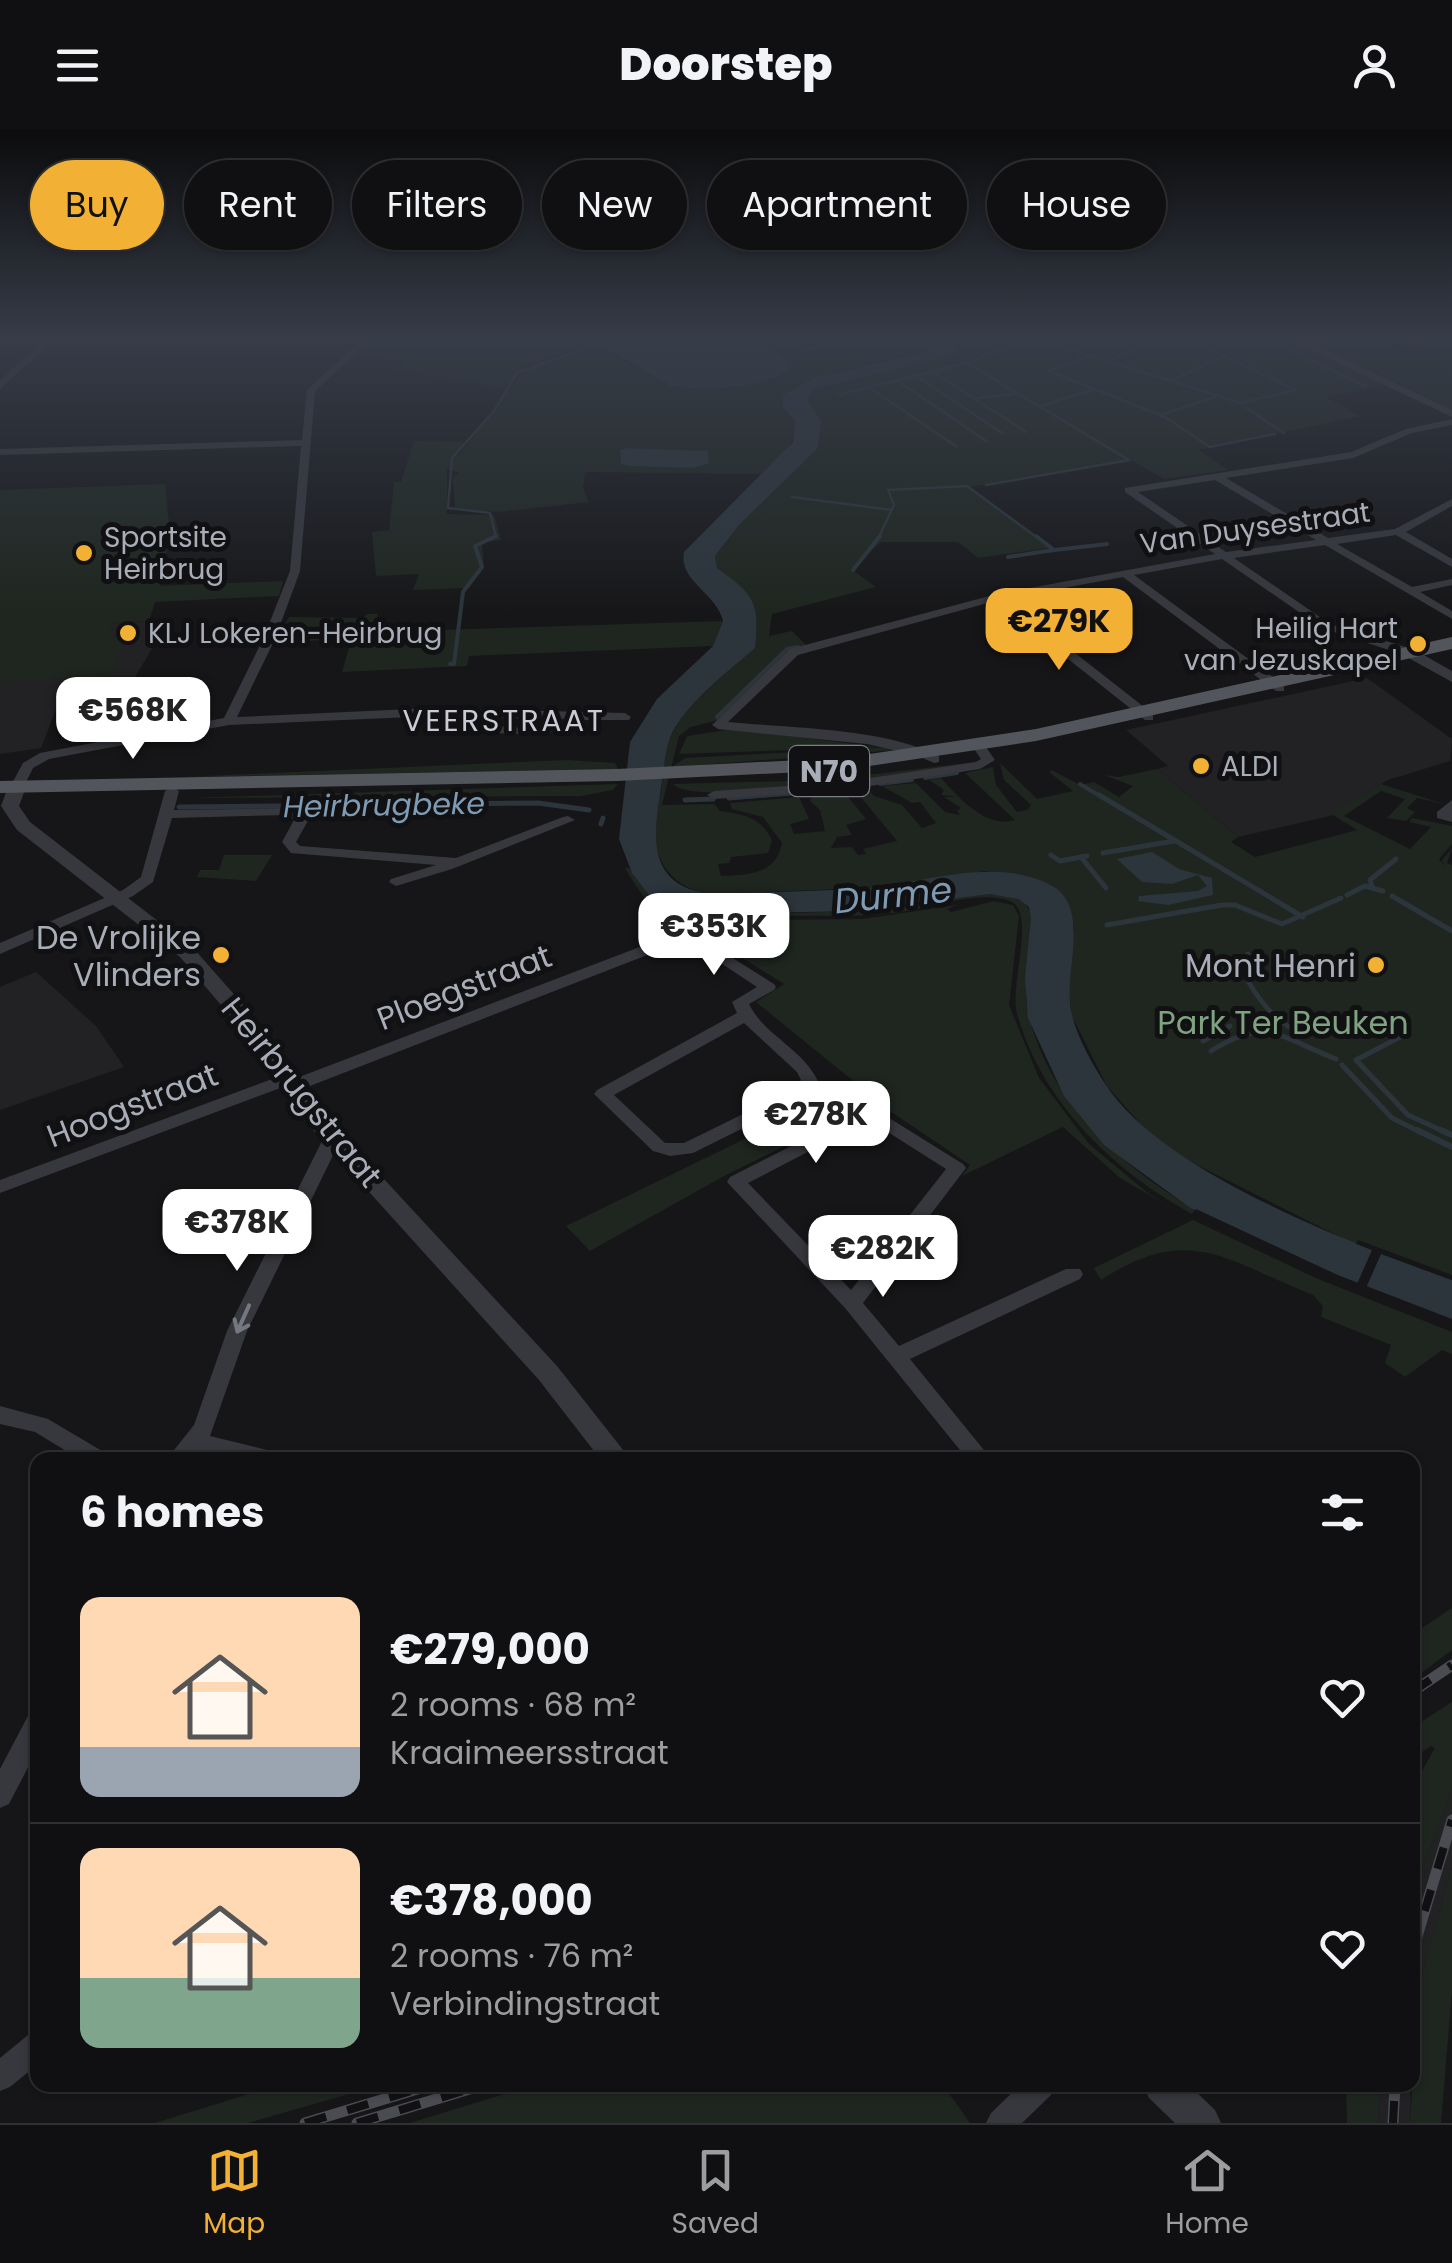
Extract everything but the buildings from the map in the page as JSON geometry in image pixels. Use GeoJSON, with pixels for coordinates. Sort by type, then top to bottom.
{"type":"FeatureCollection","features":[{"type":"Feature","properties":{"kind":"main road","name":"N70"},"geometry":{"type":"LineString","coordinates":[[8,790],[790,774],[981,749],[1452,646]]}},
{"type":"Feature","properties":{"kind":"main road","name":"N70"},"geometry":{"type":"LineString","coordinates":[[8,790],[172,790],[617,777]]}},
{"type":"Feature","properties":{"kind":"street"},"geometry":{"type":"LineString","coordinates":[[229,721],[270,639],[296,571],[308,430]]}},
{"type":"Feature","properties":{"kind":"street"},"geometry":{"type":"LineString","coordinates":[[1414,430],[1353,455],[1129,490],[1326,626],[1413,655],[1452,677]]}},
{"type":"Feature","properties":{"kind":"street"},"geometry":{"type":"LineString","coordinates":[[0,452],[307,443]]}},
{"type":"Feature","properties":{"kind":"street"},"geometry":{"type":"LineString","coordinates":[[1214,475],[1452,616]]}},
{"type":"Feature","properties":{"kind":"street","name":"Van Duysestraat"},"geometry":{"type":"LineString","coordinates":[[932,757],[718,725],[794,652],[997,597],[1224,556],[1333,544],[1398,532],[1449,506]]}},
{"type":"Feature","properties":{"kind":"street"},"geometry":{"type":"LineString","coordinates":[[1398,532],[1452,564]]}},
{"type":"Feature","properties":{"kind":"street"},"geometry":{"type":"LineString","coordinates":[[1124,573],[1276,685]]}},
{"type":"Feature","properties":{"kind":"street"},"geometry":{"type":"LineString","coordinates":[[1410,591],[1452,582]]}},
{"type":"Feature","properties":{"kind":"street"},"geometry":{"type":"LineString","coordinates":[[997,597],[1145,715]]}},
{"type":"Feature","properties":{"kind":"street"},"geometry":{"type":"LineString","coordinates":[[8,790],[32,763],[45,756],[229,721],[418,712],[503,728],[568,727],[574,716],[625,717]]}},
{"type":"Feature","properties":{"kind":"street"},"geometry":{"type":"LineString","coordinates":[[714,795],[918,776],[980,765],[988,760],[981,749]]}},
{"type":"Feature","properties":{"kind":"street","name":"Heirbrugstraat"},"geometry":{"type":"LineString","coordinates":[[8,790],[10,806],[23,826],[186,953],[240,1014],[288,1083],[333,1137],[548,1373],[611,1452]]}},
{"type":"Feature","properties":{"kind":"street"},"geometry":{"type":"LineString","coordinates":[[0,949],[116,898],[148,878],[172,790]]}},
{"type":"Feature","properties":{"kind":"street"},"geometry":{"type":"LineString","coordinates":[[167,814],[290,811],[302,818],[289,845],[296,850],[457,862]]}},
{"type":"Feature","properties":{"kind":"street"},"geometry":{"type":"LineString","coordinates":[[396,882],[568,820]]}},
{"type":"Feature","properties":{"kind":"street","name":"Ploegstraat"},"geometry":{"type":"LineString","coordinates":[[288,1083],[688,934],[768,987],[740,1002],[745,1015]]}},
{"type":"Feature","properties":{"kind":"street"},"geometry":{"type":"LineString","coordinates":[[745,1015],[756,1032],[806,1069],[810,1080],[800,1092],[687,1149],[670,1150],[659,1147],[603,1094],[650,1068],[745,1015]]}},
{"type":"Feature","properties":{"kind":"street","name":"Hoogstraat"},"geometry":{"type":"LineString","coordinates":[[0,1188],[288,1083]]}},
{"type":"Feature","properties":{"kind":"street"},"geometry":{"type":"LineString","coordinates":[[852,1303],[956,1168],[870,1112],[736,1182],[852,1303],[975,1452]]}},
{"type":"Feature","properties":{"kind":"street"},"geometry":{"type":"LineString","coordinates":[[185,1452],[211,1411],[237,1331],[333,1137]]}},
{"type":"Feature","properties":{"kind":"street"},"geometry":{"type":"LineString","coordinates":[[897,1356],[1073,1274]]}},
{"type":"Feature","properties":{"kind":"street"},"geometry":{"type":"LineString","coordinates":[[0,1414],[40,1424],[86,1452]]}},
{"type":"Feature","properties":{"kind":"street"},"geometry":{"type":"LineString","coordinates":[[195,1441],[239,1452]]}},
{"type":"Feature","properties":{"kind":"street"},"geometry":{"type":"LineString","coordinates":[[0,1794],[30,1737]]}},
{"type":"Feature","properties":{"kind":"street"},"geometry":{"type":"LineString","coordinates":[[0,2077],[30,2052]]}},
{"type":"Feature","properties":{"kind":"street"},"geometry":{"type":"LineString","coordinates":[[1001,2123],[1034,2092]]}},
{"type":"Feature","properties":{"kind":"street"},"geometry":{"type":"LineString","coordinates":[[1169,2092],[1202,2123]]}},
{"type":"Feature","properties":{"kind":"shaded area"},"geometry":{"type":"Polygon","coordinates":[[[154,621],[147,644],[154,645],[128,689],[119,736],[103,738],[117,696],[60,699],[41,748],[0,754],[0,652],[12,628],[154,621]]]}},
{"type":"Feature","properties":{"kind":"shaded area"},"geometry":{"type":"Polygon","coordinates":[[[1367,678],[1452,739],[1450,761],[1388,780],[1331,813],[1334,815],[1238,837],[1157,769],[1168,766],[1126,730],[1367,678]]]}},
{"type":"Feature","properties":{"kind":"shaded area"},"geometry":{"type":"Polygon","coordinates":[[[36,972],[96,1026],[124,1067],[0,1110],[0,987],[36,972]]]}},
{"type":"Feature","properties":{"kind":"shaded area"},"geometry":{"type":"Polygon","coordinates":[[[1452,1788],[1452,1867],[1420,1983],[1420,1876],[1452,1788]]]}},
{"type":"Feature","properties":{"kind":"shaded area"},"geometry":{"type":"Polygon","coordinates":[[[1380,2092],[1411,2092],[1410,2123],[1378,2123],[1380,2092]]]}},
{"type":"Feature","properties":{"kind":"green space"},"geometry":{"type":"Polygon","coordinates":[[[478,430],[794,430],[783,455],[762,474],[585,472],[583,488],[589,502],[498,512],[455,509],[453,477],[460,473],[447,469],[447,514],[494,515],[501,540],[482,542],[484,567],[469,588],[413,590],[419,574],[376,576],[372,532],[389,530],[394,482],[401,482],[414,441],[464,442],[455,455],[478,430]],[[622,449],[631,466],[693,468],[707,451],[622,449]]]}},
{"type":"Feature","properties":{"kind":"green space","name":"Park Ter Beuken"},"geometry":{"type":"Polygon","coordinates":[[[820,430],[1294,430],[1199,450],[1228,470],[1164,479],[1133,461],[969,487],[1049,548],[978,558],[958,542],[881,542],[851,569],[876,587],[772,614],[769,636],[792,631],[807,646],[718,720],[691,727],[679,736],[662,805],[714,804],[720,811],[750,818],[768,832],[772,840],[768,853],[731,857],[729,863],[718,864],[721,876],[751,874],[767,867],[779,854],[782,843],[763,817],[732,809],[730,803],[799,797],[809,819],[790,824],[794,834],[825,831],[820,810],[810,801],[812,796],[844,792],[866,819],[846,825],[852,835],[837,837],[831,848],[852,847],[858,855],[866,854],[863,849],[897,841],[855,790],[866,788],[874,796],[902,805],[922,828],[936,823],[920,802],[912,803],[882,786],[916,783],[945,812],[960,815],[957,811],[961,808],[944,797],[958,797],[941,795],[944,790],[929,780],[941,778],[984,816],[1005,822],[1015,820],[965,773],[993,767],[996,785],[1017,812],[1027,810],[1031,805],[1004,780],[1000,763],[1037,799],[1073,791],[1049,772],[1052,770],[1080,785],[1094,782],[1119,797],[1133,786],[1104,775],[1119,777],[1157,769],[1238,837],[1231,842],[1255,857],[1357,830],[1330,813],[1381,784],[1444,804],[1417,798],[1407,808],[1415,812],[1406,821],[1387,818],[1405,799],[1381,791],[1344,816],[1410,849],[1431,827],[1409,822],[1412,818],[1452,826],[1452,844],[1439,859],[1444,866],[1442,860],[1452,848],[1447,863],[1452,865],[1452,1280],[1350,1242],[1181,1157],[1146,1130],[1107,1086],[1072,1016],[1068,991],[1074,926],[1052,885],[986,871],[863,888],[711,894],[684,885],[665,868],[655,844],[654,815],[670,739],[692,706],[755,648],[752,601],[717,568],[715,556],[739,525],[818,448],[820,430]]]}},
{"type":"Feature","properties":{"kind":"green space","name":"Sportsite Heirbrug"},"geometry":{"type":"Polygon","coordinates":[[[165,484],[170,533],[160,586],[283,581],[279,596],[155,602],[149,621],[113,623],[108,633],[125,642],[111,676],[0,681],[0,490],[165,484]]]}},
{"type":"Feature","properties":{"kind":"green space"},"geometry":{"type":"Polygon","coordinates":[[[378,614],[376,632],[723,621],[713,646],[469,656],[467,666],[342,672],[351,640],[277,641],[289,617],[361,618],[378,614]]]}},
{"type":"Feature","properties":{"kind":"green space"},"geometry":{"type":"Polygon","coordinates":[[[733,729],[879,747],[679,754],[687,736],[733,729]]]}},
{"type":"Feature","properties":{"kind":"green space"},"geometry":{"type":"Polygon","coordinates":[[[889,747],[896,750],[672,767],[685,758],[889,747]]]}},
{"type":"Feature","properties":{"kind":"green space"},"geometry":{"type":"Polygon","coordinates":[[[567,760],[615,763],[618,769],[182,777],[567,760]]]}},
{"type":"Feature","properties":{"kind":"green space"},"geometry":{"type":"Polygon","coordinates":[[[983,761],[769,790],[691,791],[673,784],[826,780],[983,761]]]}},
{"type":"Feature","properties":{"kind":"green space"},"geometry":{"type":"Polygon","coordinates":[[[618,784],[613,790],[581,796],[190,798],[618,784]]]}},
{"type":"Feature","properties":{"kind":"green space"},"geometry":{"type":"Polygon","coordinates":[[[224,855],[272,855],[256,881],[197,877],[200,870],[219,870],[224,855]]]}},
{"type":"Feature","properties":{"kind":"green space"},"geometry":{"type":"Polygon","coordinates":[[[625,868],[629,868],[656,904],[691,913],[863,909],[981,894],[1022,902],[1030,912],[1032,928],[1027,1008],[1041,1052],[1056,1081],[1094,1131],[1117,1153],[1195,1210],[1192,1214],[1163,1196],[1109,1155],[1063,1105],[1044,1077],[1017,1014],[1022,934],[1018,908],[1010,901],[972,898],[876,915],[699,920],[656,908],[625,868]]]}},
{"type":"Feature","properties":{"kind":"green space"},"geometry":{"type":"Polygon","coordinates":[[[994,901],[1013,905],[1019,916],[1009,1005],[1039,1078],[1089,1144],[1149,1194],[1182,1214],[1120,1178],[1063,1127],[962,1176],[970,1165],[875,1101],[724,1176],[590,1251],[566,1226],[857,1084],[756,1002],[784,984],[683,921],[863,919],[957,905],[947,909],[951,912],[994,901]]]}},
{"type":"Feature","properties":{"kind":"green space"},"geometry":{"type":"Polygon","coordinates":[[[1193,1220],[1318,1279],[1452,1332],[1452,1354],[1442,1350],[1405,1377],[1385,1363],[1391,1345],[1321,1317],[1323,1306],[1313,1295],[1208,1253],[1159,1253],[1101,1280],[1094,1268],[1193,1220]]]}},
{"type":"Feature","properties":{"kind":"green space"},"geometry":{"type":"Polygon","coordinates":[[[1452,1608],[1452,1650],[1420,1674],[1420,1629],[1452,1608]]]}},
{"type":"Feature","properties":{"kind":"green space"},"geometry":{"type":"Polygon","coordinates":[[[1452,1702],[1452,1788],[1420,1876],[1420,1775],[1435,1748],[1431,1746],[1420,1753],[1420,1723],[1452,1702]]]}},
{"type":"Feature","properties":{"kind":"green space"},"geometry":{"type":"Polygon","coordinates":[[[1452,1867],[1452,1991],[1441,2123],[1410,2123],[1412,2092],[1420,2092],[1420,1982],[1452,1867]]]}},
{"type":"Feature","properties":{"kind":"green space"},"geometry":{"type":"Polygon","coordinates":[[[255,2092],[356,2092],[248,2123],[155,2123],[255,2092]]]}},
{"type":"Feature","properties":{"kind":"green space"},"geometry":{"type":"Polygon","coordinates":[[[511,2092],[948,2092],[970,2123],[410,2123],[511,2092]]]}},
{"type":"Feature","properties":{"kind":"green space"},"geometry":{"type":"Polygon","coordinates":[[[1346,2092],[1380,2092],[1378,2123],[1347,2123],[1346,2092]]]}},
{"type":"Feature","properties":{"kind":"water","name":"Durme"},"geometry":{"type":"Polygon","coordinates":[[[794,430],[820,430],[818,448],[739,525],[715,556],[717,568],[752,601],[757,620],[755,648],[695,703],[670,738],[656,824],[656,841],[665,870],[690,889],[711,894],[862,888],[980,872],[1027,876],[1049,884],[1070,907],[1074,941],[1070,995],[1077,1030],[1106,1085],[1133,1117],[1170,1148],[1264,1202],[1314,1226],[1452,1280],[1452,1319],[1270,1249],[1189,1207],[1104,1145],[1064,1096],[1028,1018],[1025,978],[1031,918],[1029,907],[1018,899],[990,894],[853,911],[679,912],[656,904],[632,873],[619,839],[630,742],[657,699],[713,646],[723,621],[714,602],[687,571],[684,552],[793,442],[794,430]]]}},
{"type":"Feature","properties":{"kind":"water"},"geometry":{"type":"Polygon","coordinates":[[[620,450],[708,451],[709,463],[693,468],[621,464],[620,450]]]}},
{"type":"Feature","properties":{"kind":"water"},"geometry":{"type":"Polygon","coordinates":[[[1152,852],[1179,869],[1212,878],[1213,895],[1168,905],[1138,901],[1139,896],[1198,891],[1207,886],[1198,875],[1172,884],[1142,882],[1117,859],[1152,852]]]}},
{"type":"Feature","properties":{"kind":"pier"},"geometry":{"type":"Polygon","coordinates":[[[1196,1209],[1357,1284],[1372,1250],[1356,1244],[1358,1240],[1452,1275],[1452,1280],[1381,1254],[1366,1288],[1383,1294],[1381,1298],[1248,1242],[1192,1214],[1196,1209]]]}},
{"type":"Feature","properties":{"kind":"waterway"},"geometry":{"type":"LineString","coordinates":[[477,430],[452,458],[448,508],[490,513],[496,536]]}},
{"type":"Feature","properties":{"kind":"waterway"},"geometry":{"type":"LineString","coordinates":[[932,430],[957,447]]}},
{"type":"Feature","properties":{"kind":"waterway"},"geometry":{"type":"LineString","coordinates":[[970,430],[986,441]]}},
{"type":"Feature","properties":{"kind":"waterway"},"geometry":{"type":"LineString","coordinates":[[998,430],[1002,433]]}},
{"type":"Feature","properties":{"kind":"waterway"},"geometry":{"type":"LineString","coordinates":[[986,485],[1129,460],[1079,430]]}},
{"type":"Feature","properties":{"kind":"waterway"},"geometry":{"type":"LineString","coordinates":[[1185,430],[1210,447],[1275,434]]}},
{"type":"Feature","properties":{"kind":"waterway"},"geometry":{"type":"LineString","coordinates":[[1280,430],[1284,433]]}},
{"type":"Feature","properties":{"kind":"waterway"},"geometry":{"type":"LineString","coordinates":[[892,510],[894,505],[888,490],[967,486],[1039,539]]}},
{"type":"Feature","properties":{"kind":"waterway"},"geometry":{"type":"LineString","coordinates":[[792,497],[892,510]]}},
{"type":"Feature","properties":{"kind":"waterway"},"geometry":{"type":"LineString","coordinates":[[879,538],[892,510]]}},
{"type":"Feature","properties":{"kind":"waterway"},"geometry":{"type":"LineString","coordinates":[[450,664],[454,664],[463,592],[482,567],[475,546],[496,536]]}},
{"type":"Feature","properties":{"kind":"waterway"},"geometry":{"type":"LineString","coordinates":[[491,539],[496,536]]}},
{"type":"Feature","properties":{"kind":"waterway"},"geometry":{"type":"LineString","coordinates":[[1008,557],[1054,550],[1036,536]]}},
{"type":"Feature","properties":{"kind":"waterway"},"geometry":{"type":"LineString","coordinates":[[853,570],[879,538]]}},
{"type":"Feature","properties":{"kind":"waterway"},"geometry":{"type":"LineString","coordinates":[[1055,550],[1107,544]]}},
{"type":"Feature","properties":{"kind":"waterway"},"geometry":{"type":"LineString","coordinates":[[717,717],[787,649],[798,647]]}},
{"type":"Feature","properties":{"kind":"waterway"},"geometry":{"type":"LineString","coordinates":[[925,778],[957,773]]}},
{"type":"Feature","properties":{"kind":"waterway"},"geometry":{"type":"LineString","coordinates":[[880,784],[912,780]]}},
{"type":"Feature","properties":{"kind":"waterway"},"geometry":{"type":"LineString","coordinates":[[1080,784],[1103,798]]}},
{"type":"Feature","properties":{"kind":"waterway"},"geometry":{"type":"LineString","coordinates":[[730,798],[800,793]]}},
{"type":"Feature","properties":{"kind":"waterway"},"geometry":{"type":"LineString","coordinates":[[729,798],[765,795]]}},
{"type":"Feature","properties":{"kind":"waterway"},"geometry":{"type":"LineString","coordinates":[[1099,795],[1301,916]]}},
{"type":"Feature","properties":{"kind":"waterway"},"geometry":{"type":"LineString","coordinates":[[685,800],[713,799]]}},
{"type":"Feature","properties":{"kind":"waterway","name":"Heirbrugbeke"},"geometry":{"type":"LineString","coordinates":[[179,807],[538,803],[589,810]]}},
{"type":"Feature","properties":{"kind":"waterway","name":"Heirbrugbeke"},"geometry":{"type":"LineString","coordinates":[[601,824],[603,818]]}},
{"type":"Feature","properties":{"kind":"waterway"},"geometry":{"type":"LineString","coordinates":[[1103,853],[1174,841]]}},
{"type":"Feature","properties":{"kind":"waterway"},"geometry":{"type":"LineString","coordinates":[[1051,855],[1060,861],[1081,857]]}},
{"type":"Feature","properties":{"kind":"waterway"},"geometry":{"type":"LineString","coordinates":[[1081,857],[1087,856]]}},
{"type":"Feature","properties":{"kind":"waterway"},"geometry":{"type":"LineString","coordinates":[[1081,857],[1106,888]]}},
{"type":"Feature","properties":{"kind":"waterway"},"geometry":{"type":"LineString","coordinates":[[1372,886],[1370,880],[1396,859]]}},
{"type":"Feature","properties":{"kind":"waterway"},"geometry":{"type":"LineString","coordinates":[[1347,895],[1365,886],[1383,891]]}},
{"type":"Feature","properties":{"kind":"waterway"},"geometry":{"type":"LineString","coordinates":[[1392,896],[1452,931]]}},
{"type":"Feature","properties":{"kind":"waterway"},"geometry":{"type":"LineString","coordinates":[[1301,916],[1341,898]]}},
{"type":"Feature","properties":{"kind":"waterway"},"geometry":{"type":"LineString","coordinates":[[1107,925],[1222,905],[1235,905],[1282,924],[1301,916]]}},
{"type":"Feature","properties":{"kind":"waterway"},"geometry":{"type":"LineString","coordinates":[[1248,954],[1241,968],[1253,989],[1274,1015],[1303,1035]]}},
{"type":"Feature","properties":{"kind":"waterway"},"geometry":{"type":"LineString","coordinates":[[1203,1041],[1230,1026]]}},
{"type":"Feature","properties":{"kind":"waterway"},"geometry":{"type":"LineString","coordinates":[[1211,1051],[1230,1040],[1260,1032],[1286,1038],[1336,1059]]}},
{"type":"Feature","properties":{"kind":"waterway"},"geometry":{"type":"LineString","coordinates":[[1404,1035],[1356,1060],[1408,1115],[1447,1133]]}},
{"type":"Feature","properties":{"kind":"waterway"},"geometry":{"type":"LineString","coordinates":[[1342,1065],[1392,1118],[1422,1133]]}},
{"type":"Feature","properties":{"kind":"waterway"},"geometry":{"type":"LineString","coordinates":[[1417,1130],[1452,1147]]}},
{"type":"Feature","properties":{"kind":"waterway"},"geometry":{"type":"LineString","coordinates":[[1441,1130],[1452,1135]]}},
{"type":"Feature","properties":{"kind":"railway"},"geometry":{"type":"LineString","coordinates":[[1420,1687],[1452,1665]]}},
{"type":"Feature","properties":{"kind":"railway"},"geometry":{"type":"LineString","coordinates":[[1420,1926],[1452,1820]]}},
{"type":"Feature","properties":{"kind":"railway"},"geometry":{"type":"LineString","coordinates":[[305,2123],[408,2092]]}},
{"type":"Feature","properties":{"kind":"railway"},"geometry":{"type":"LineString","coordinates":[[357,2123],[460,2092]]}},
{"type":"Feature","properties":{"kind":"railway"},"geometry":{"type":"LineString","coordinates":[[1393,2123],[1395,2092]]}},
{"type":"Feature","properties":{"kind":"place","name":"Sportsite Heirbrug"},"geometry":{"type":"Point","coordinates":[84,553]}},
{"type":"Feature","properties":{"kind":"place","name":"KLJ Lokeren-Heirbrug"},"geometry":{"type":"Point","coordinates":[128,633]}},
{"type":"Feature","properties":{"kind":"place","name":"Heilig Hart van Jezuskapel"},"geometry":{"type":"Point","coordinates":[1418,644]}},
{"type":"Feature","properties":{"kind":"place","name":"ALDI"},"geometry":{"type":"Point","coordinates":[1201,766]}},
{"type":"Feature","properties":{"kind":"place","name":"De Vrolijke Vlinders"},"geometry":{"type":"Point","coordinates":[221,955]}},
{"type":"Feature","properties":{"kind":"place","name":"Mont Henri"},"geometry":{"type":"Point","coordinates":[1376,965]}},
{"type":"Feature","properties":{"kind":"district","name":"VEERSTRAAT"},"geometry":{"type":"Point","coordinates":[504,720]}}]}
